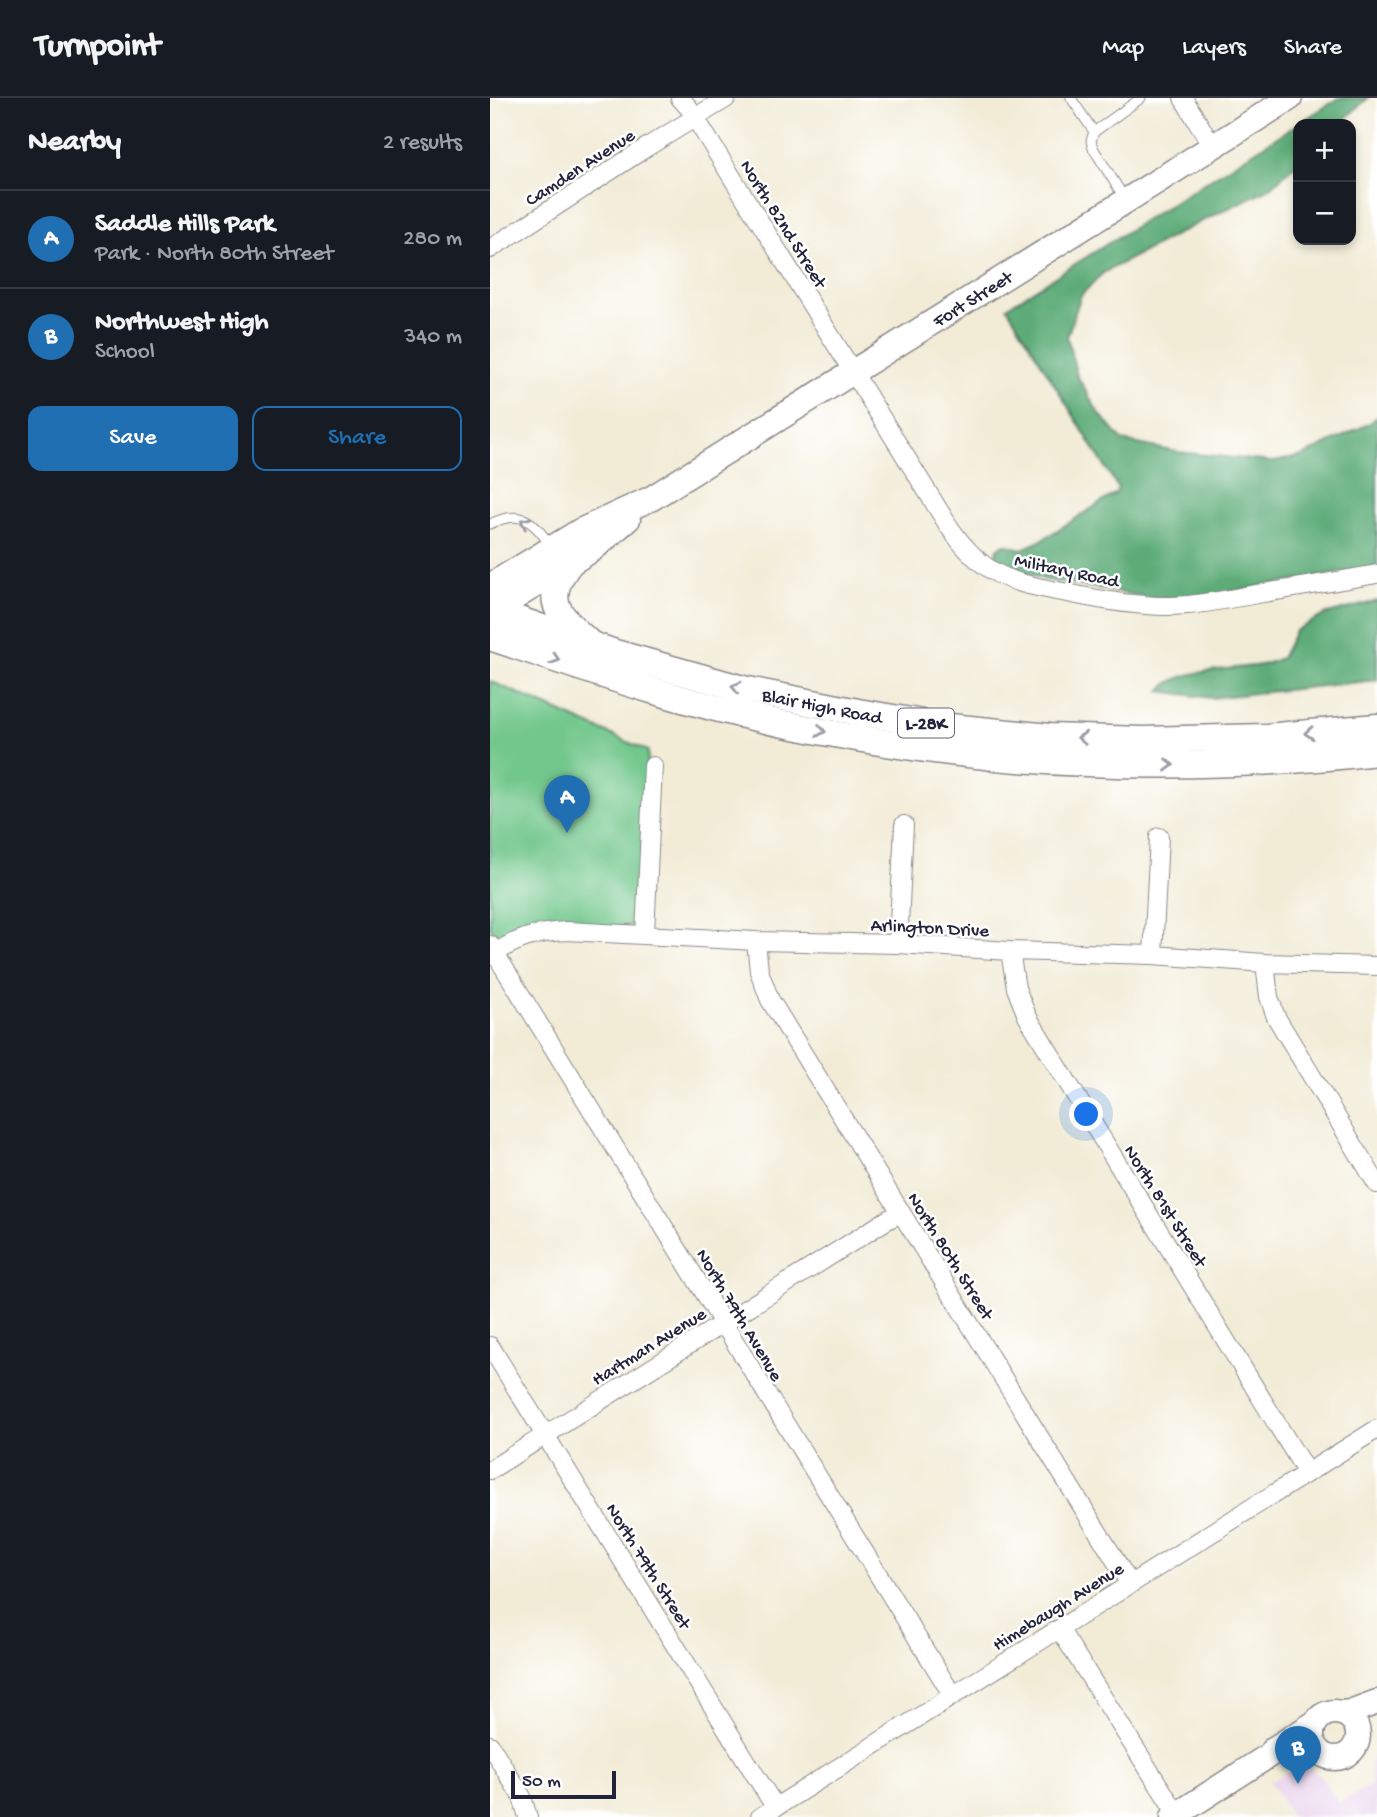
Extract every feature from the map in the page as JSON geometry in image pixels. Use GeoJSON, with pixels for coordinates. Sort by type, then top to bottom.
{"type":"FeatureCollection","features":[{"type":"Feature","properties":{"kind":"main road","name":"Fort Street"},"geometry":{"type":"LineString","coordinates":[[491,611],[561,556],[593,549],[652,498],[1290,98]]}},
{"type":"Feature","properties":{"kind":"main road"},"geometry":{"type":"LineString","coordinates":[[561,556],[555,600],[558,610],[564,620],[591,645]]}},
{"type":"Feature","properties":{"kind":"main road","name":"Blair High Road"},"geometry":{"type":"LineString","coordinates":[[491,611],[591,645],[743,689],[940,726],[1050,737],[1142,740],[1266,737],[1377,727]]}},
{"type":"Feature","properties":{"kind":"main road","name":"Blair High Road"},"geometry":{"type":"LineString","coordinates":[[491,611],[611,677],[788,725],[929,748],[1085,763],[1182,765],[1279,761],[1377,752]]}},
{"type":"Feature","properties":{"kind":"main road"},"geometry":{"type":"LineString","coordinates":[[1175,1816],[1327,1714],[1350,1712],[1377,1702]]}},
{"type":"Feature","properties":{"kind":"main road"},"geometry":{"type":"LineString","coordinates":[[1342,1713],[1349,1716],[1357,1728],[1358,1743]]}},
{"type":"Feature","properties":{"kind":"main road"},"geometry":{"type":"LineString","coordinates":[[1315,1723],[1311,1734],[1318,1751]]}},
{"type":"Feature","properties":{"kind":"main road"},"geometry":{"type":"LineString","coordinates":[[1268,1756],[1311,1750],[1329,1758],[1340,1758],[1352,1751],[1377,1723]]}},
{"type":"Feature","properties":{"kind":"street","name":"North 82nd Street"},"geometry":{"type":"LineString","coordinates":[[680,98],[852,372]]}},
{"type":"Feature","properties":{"kind":"street","name":"Camden Avenue"},"geometry":{"type":"LineString","coordinates":[[490,249],[727,98]]}},
{"type":"Feature","properties":{"kind":"street"},"geometry":{"type":"LineString","coordinates":[[1182,98],[1213,146]]}},
{"type":"Feature","properties":{"kind":"street","name":"Military Road"},"geometry":{"type":"LineString","coordinates":[[852,372],[962,544],[978,562],[1011,581],[1102,600],[1168,606],[1208,603],[1377,574]]}},
{"type":"Feature","properties":{"kind":"street"},"geometry":{"type":"LineString","coordinates":[[645,934],[653,766]]}},
{"type":"Feature","properties":{"kind":"street"},"geometry":{"type":"LineString","coordinates":[[898,944],[904,825]]}},
{"type":"Feature","properties":{"kind":"street"},"geometry":{"type":"LineString","coordinates":[[1153,955],[1159,837]]}},
{"type":"Feature","properties":{"kind":"street","name":"Arlington Drive"},"geometry":{"type":"LineString","coordinates":[[492,951],[515,941],[549,932],[898,944],[1010,951],[1153,955],[1265,963],[1377,966]]}},
{"type":"Feature","properties":{"kind":"street","name":"North 80th Street"},"geometry":{"type":"LineString","coordinates":[[756,941],[759,971],[770,1000],[1130,1584]]}},
{"type":"Feature","properties":{"kind":"street","name":"North 79th Avenue"},"geometry":{"type":"LineString","coordinates":[[492,951],[953,1696]]}},
{"type":"Feature","properties":{"kind":"street","name":"North 81st Street"},"geometry":{"type":"LineString","coordinates":[[1010,951],[1016,988],[1027,1016],[1307,1473]]}},
{"type":"Feature","properties":{"kind":"street"},"geometry":{"type":"LineString","coordinates":[[1265,963],[1269,997],[1276,1017],[1377,1184]]}},
{"type":"Feature","properties":{"kind":"street","name":"Hartman Avenue"},"geometry":{"type":"LineString","coordinates":[[490,1470],[901,1213]]}},
{"type":"Feature","properties":{"kind":"street","name":"North 79th Street"},"geometry":{"type":"LineString","coordinates":[[490,1346],[768,1812]]}},
{"type":"Feature","properties":{"kind":"street","name":"Himebaugh Avenue"},"geometry":{"type":"LineString","coordinates":[[768,1812],[1377,1429]]}},
{"type":"Feature","properties":{"kind":"street"},"geometry":{"type":"LineString","coordinates":[[1060,1629],[1175,1816]]}},
{"type":"Feature","properties":{"kind":"street"},"geometry":{"type":"LineString","coordinates":[[490,1745],[522,1797],[528,1817]]}},
{"type":"Feature","properties":{"kind":"lane"},"geometry":{"type":"LineString","coordinates":[[1071,98],[1094,132]]}},
{"type":"Feature","properties":{"kind":"lane"},"geometry":{"type":"LineString","coordinates":[[1126,201],[1091,141],[1094,132],[1140,98]]}},
{"type":"Feature","properties":{"kind":"lane"},"geometry":{"type":"LineString","coordinates":[[490,524],[512,516],[523,519],[533,524],[561,556]]}},
{"type":"Feature","properties":{"kind":"shaded area"},"geometry":{"type":"Polygon","coordinates":[[[1377,1749],[1377,1817],[1292,1817],[1270,1782],[1293,1770],[1311,1770],[1321,1776],[1338,1803],[1371,1785],[1370,1764],[1377,1749]]]}},
{"type":"Feature","properties":{"kind":"green space"},"geometry":{"type":"Polygon","coordinates":[[[1339,98],[1368,98],[1345,119],[1306,119],[1339,98]]]}},
{"type":"Feature","properties":{"kind":"green space"},"geometry":{"type":"Polygon","coordinates":[[[1293,127],[1293,167],[1270,188],[1103,273],[1081,295],[1067,337],[1077,376],[1098,412],[1123,441],[1178,452],[1273,462],[1303,456],[1377,417],[1377,567],[1207,596],[1157,599],[1047,580],[1003,566],[995,558],[997,549],[1004,544],[1022,549],[1040,541],[1116,493],[1118,488],[1007,307],[1293,127]]]}},
{"type":"Feature","properties":{"kind":"green space"},"geometry":{"type":"Polygon","coordinates":[[[1377,601],[1377,680],[1211,698],[1160,691],[1168,683],[1192,674],[1260,665],[1281,658],[1295,631],[1324,615],[1377,601]]]}},
{"type":"Feature","properties":{"kind":"green space"},"geometry":{"type":"Polygon","coordinates":[[[490,681],[648,751],[639,915],[634,925],[506,938],[494,934],[490,926],[490,681]]]}},
{"type":"Feature","properties":{"kind":"place","name":"Saddle Hills Park"},"geometry":{"type":"Point","coordinates":[567,833]}},
{"type":"Feature","properties":{"kind":"place","name":"Northwest High"},"geometry":{"type":"Point","coordinates":[1298,1784]}}]}
